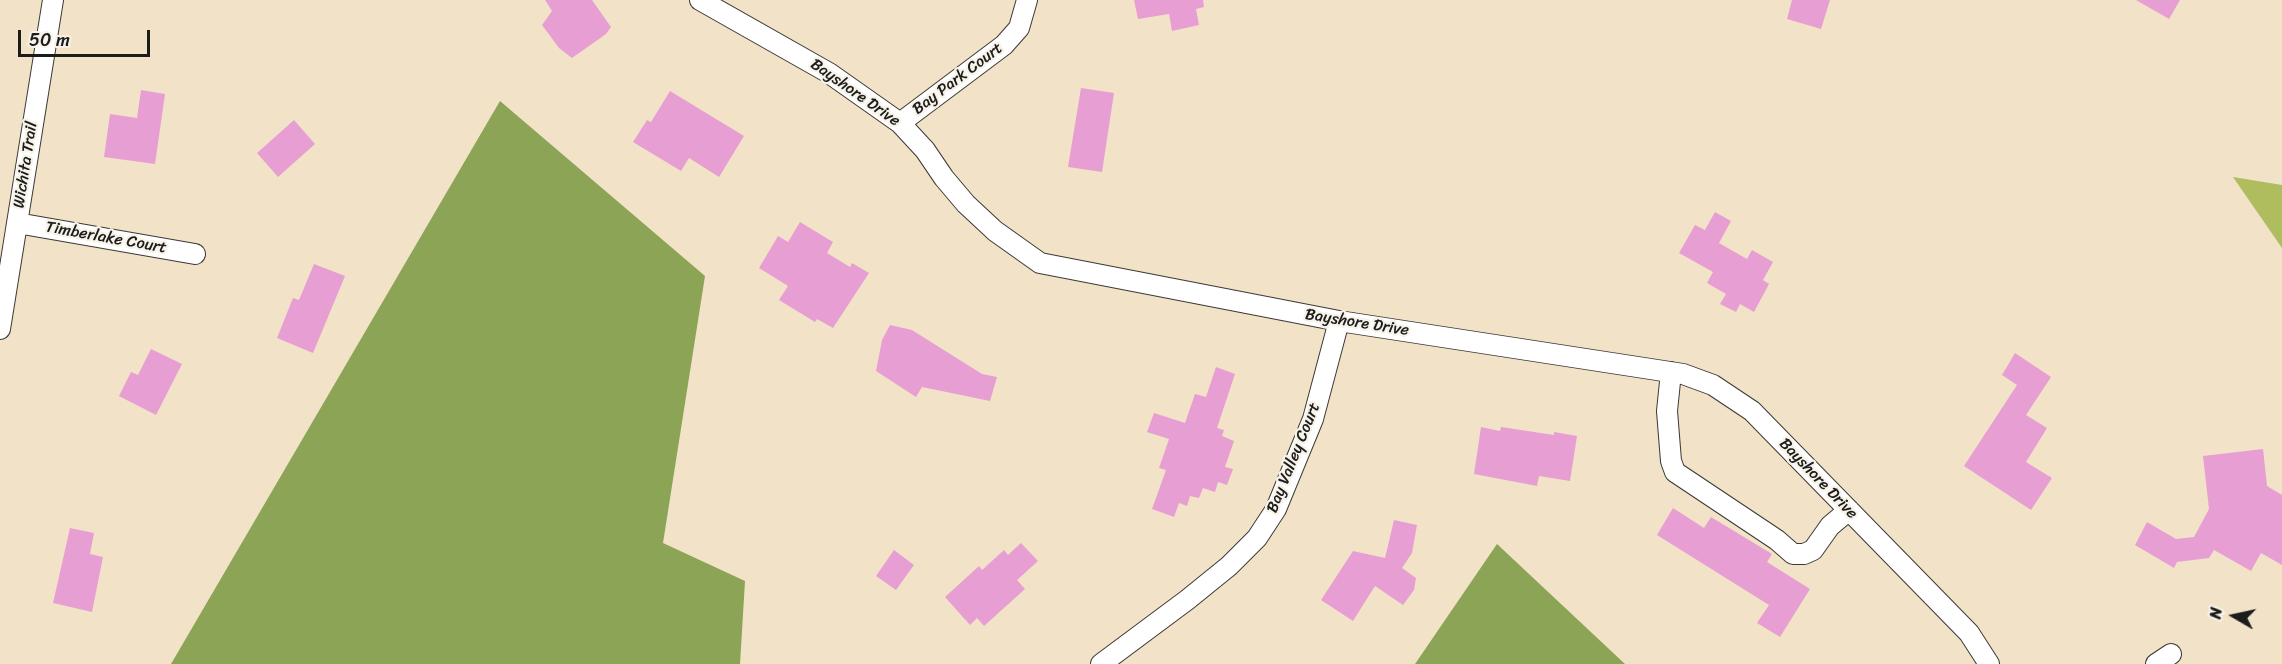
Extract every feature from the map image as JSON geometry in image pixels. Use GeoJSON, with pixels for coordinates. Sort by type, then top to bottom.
{"type":"FeatureCollection","features":[{"type":"Feature","properties":{"kind":"street","name":"Wichita Trail"},"geometry":{"type":"LineString","coordinates":[[0,329],[53,0]]}},
{"type":"Feature","properties":{"kind":"street","name":"Bayshore Drive"},"geometry":{"type":"LineString","coordinates":[[700,0],[829,73],[900,123],[925,150],[966,204],[995,231],[1040,263],[1339,321],[1671,372],[1713,385],[1752,411],[1969,633],[1989,664]]}},
{"type":"Feature","properties":{"kind":"street","name":"Bay Park Court"},"geometry":{"type":"LineString","coordinates":[[900,123],[1004,45],[1018,28],[1027,0]]}},
{"type":"Feature","properties":{"kind":"street","name":"Timberlake Court"},"geometry":{"type":"LineString","coordinates":[[17,223],[195,254]]}},
{"type":"Feature","properties":{"kind":"street","name":"Bay Valley Court"},"geometry":{"type":"LineString","coordinates":[[1101,664],[1212,580],[1257,538],[1276,509],[1313,419],[1339,321]]}},
{"type":"Feature","properties":{"kind":"street"},"geometry":{"type":"LineString","coordinates":[[1671,372],[1667,411],[1671,461],[1675,472],[1777,540],[1793,554],[1804,554],[1813,550],[1830,526],[1849,510]]}},
{"type":"Feature","properties":{"kind":"green space"},"geometry":{"type":"Polygon","coordinates":[[[500,101],[705,276],[663,543],[745,581],[740,664],[171,664],[500,101]]]}},
{"type":"Feature","properties":{"kind":"green space"},"geometry":{"type":"Polygon","coordinates":[[[2233,177],[2282,185],[2282,248],[2233,177]]]}},
{"type":"Feature","properties":{"kind":"green space"},"geometry":{"type":"Polygon","coordinates":[[[1497,544],[1625,664],[1415,664],[1497,544]]]}},
{"type":"Feature","properties":{"kind":"building"},"geometry":{"type":"Polygon","coordinates":[[[545,0],[592,0],[611,27],[606,34],[572,58],[559,48],[542,25],[552,11],[545,0]]]}},
{"type":"Feature","properties":{"kind":"building"},"geometry":{"type":"Polygon","coordinates":[[[1134,0],[1203,0],[1204,7],[1196,9],[1199,25],[1172,31],[1169,14],[1138,19],[1134,0]]]}},
{"type":"Feature","properties":{"kind":"building"},"geometry":{"type":"Polygon","coordinates":[[[1792,0],[1830,0],[1821,29],[1787,19],[1792,0]]]}},
{"type":"Feature","properties":{"kind":"building"},"geometry":{"type":"Polygon","coordinates":[[[2136,0],[2180,0],[2169,19],[2136,0]]]}},
{"type":"Feature","properties":{"kind":"building"},"geometry":{"type":"Polygon","coordinates":[[[1081,88],[1114,93],[1102,172],[1068,167],[1081,88]]]}},
{"type":"Feature","properties":{"kind":"building"},"geometry":{"type":"Polygon","coordinates":[[[141,90],[165,94],[155,164],[104,157],[110,114],[137,118],[141,90]]]}},
{"type":"Feature","properties":{"kind":"building"},"geometry":{"type":"Polygon","coordinates":[[[670,91],[744,136],[719,177],[689,158],[681,171],[633,142],[647,120],[651,122],[670,91]]]}},
{"type":"Feature","properties":{"kind":"building"},"geometry":{"type":"Polygon","coordinates":[[[294,120],[315,144],[278,177],[257,153],[294,120]]]}},
{"type":"Feature","properties":{"kind":"building"},"geometry":{"type":"Polygon","coordinates":[[[1715,212],[1731,221],[1719,243],[1747,259],[1752,250],[1773,262],[1763,280],[1769,284],[1754,312],[1740,304],[1736,312],[1720,304],[1726,294],[1707,283],[1713,272],[1679,253],[1695,225],[1705,230],[1715,212]]]}},
{"type":"Feature","properties":{"kind":"building"},"geometry":{"type":"Polygon","coordinates":[[[800,222],[833,242],[827,253],[850,267],[852,263],[869,273],[833,328],[817,319],[815,322],[779,300],[788,286],[759,268],[778,236],[788,242],[800,222]]]}},
{"type":"Feature","properties":{"kind":"building"},"geometry":{"type":"Polygon","coordinates":[[[314,264],[345,276],[313,353],[277,338],[293,298],[299,300],[314,264]]]}},
{"type":"Feature","properties":{"kind":"building"},"geometry":{"type":"Polygon","coordinates":[[[890,325],[912,330],[982,374],[997,377],[990,401],[922,387],[916,397],[876,371],[882,340],[890,325]]]}},
{"type":"Feature","properties":{"kind":"building"},"geometry":{"type":"Polygon","coordinates":[[[151,349],[182,364],[156,415],[119,396],[131,372],[138,375],[151,349]]]}},
{"type":"Feature","properties":{"kind":"building"},"geometry":{"type":"Polygon","coordinates":[[[2015,353],[2051,377],[2026,415],[2047,428],[2026,462],[2052,478],[2031,510],[1964,466],[2017,385],[2002,375],[2015,353]]]}},
{"type":"Feature","properties":{"kind":"building"},"geometry":{"type":"Polygon","coordinates":[[[1216,367],[1235,374],[1217,428],[1224,430],[1222,436],[1234,441],[1225,467],[1233,469],[1227,485],[1218,482],[1215,492],[1203,488],[1199,498],[1190,496],[1187,506],[1179,503],[1174,517],[1152,509],[1166,470],[1159,468],[1169,439],[1147,432],[1154,413],[1185,423],[1195,394],[1206,397],[1216,367]]]}},
{"type":"Feature","properties":{"kind":"building"},"geometry":{"type":"Polygon","coordinates":[[[1481,427],[1500,431],[1501,427],[1577,436],[1570,481],[1539,476],[1537,486],[1474,474],[1481,427]]]}},
{"type":"Feature","properties":{"kind":"building"},"geometry":{"type":"Polygon","coordinates":[[[2263,449],[2267,486],[2282,495],[2282,565],[2261,553],[2251,571],[2214,550],[2209,558],[2177,562],[2174,568],[2135,545],[2147,522],[2176,539],[2194,537],[2209,509],[2203,456],[2263,449]]]}},
{"type":"Feature","properties":{"kind":"building"},"geometry":{"type":"Polygon","coordinates":[[[1673,508],[1704,528],[1711,517],[1772,554],[1767,562],[1810,589],[1780,637],[1757,623],[1769,605],[1657,535],[1673,508]]]}},
{"type":"Feature","properties":{"kind":"building"},"geometry":{"type":"Polygon","coordinates":[[[1394,520],[1417,525],[1412,553],[1402,568],[1416,578],[1414,590],[1403,605],[1375,586],[1353,621],[1321,600],[1353,551],[1385,558],[1394,520]]]}},
{"type":"Feature","properties":{"kind":"building"},"geometry":{"type":"Polygon","coordinates":[[[70,528],[94,533],[90,554],[103,557],[92,612],[53,603],[70,528]]]}},
{"type":"Feature","properties":{"kind":"building"},"geometry":{"type":"Polygon","coordinates":[[[1021,543],[1038,561],[1017,580],[1025,589],[984,626],[977,618],[970,625],[945,597],[979,566],[982,570],[1004,550],[1008,555],[1021,543]]]}},
{"type":"Feature","properties":{"kind":"building"},"geometry":{"type":"Polygon","coordinates":[[[894,550],[914,565],[896,590],[876,576],[894,550]]]}}]}
